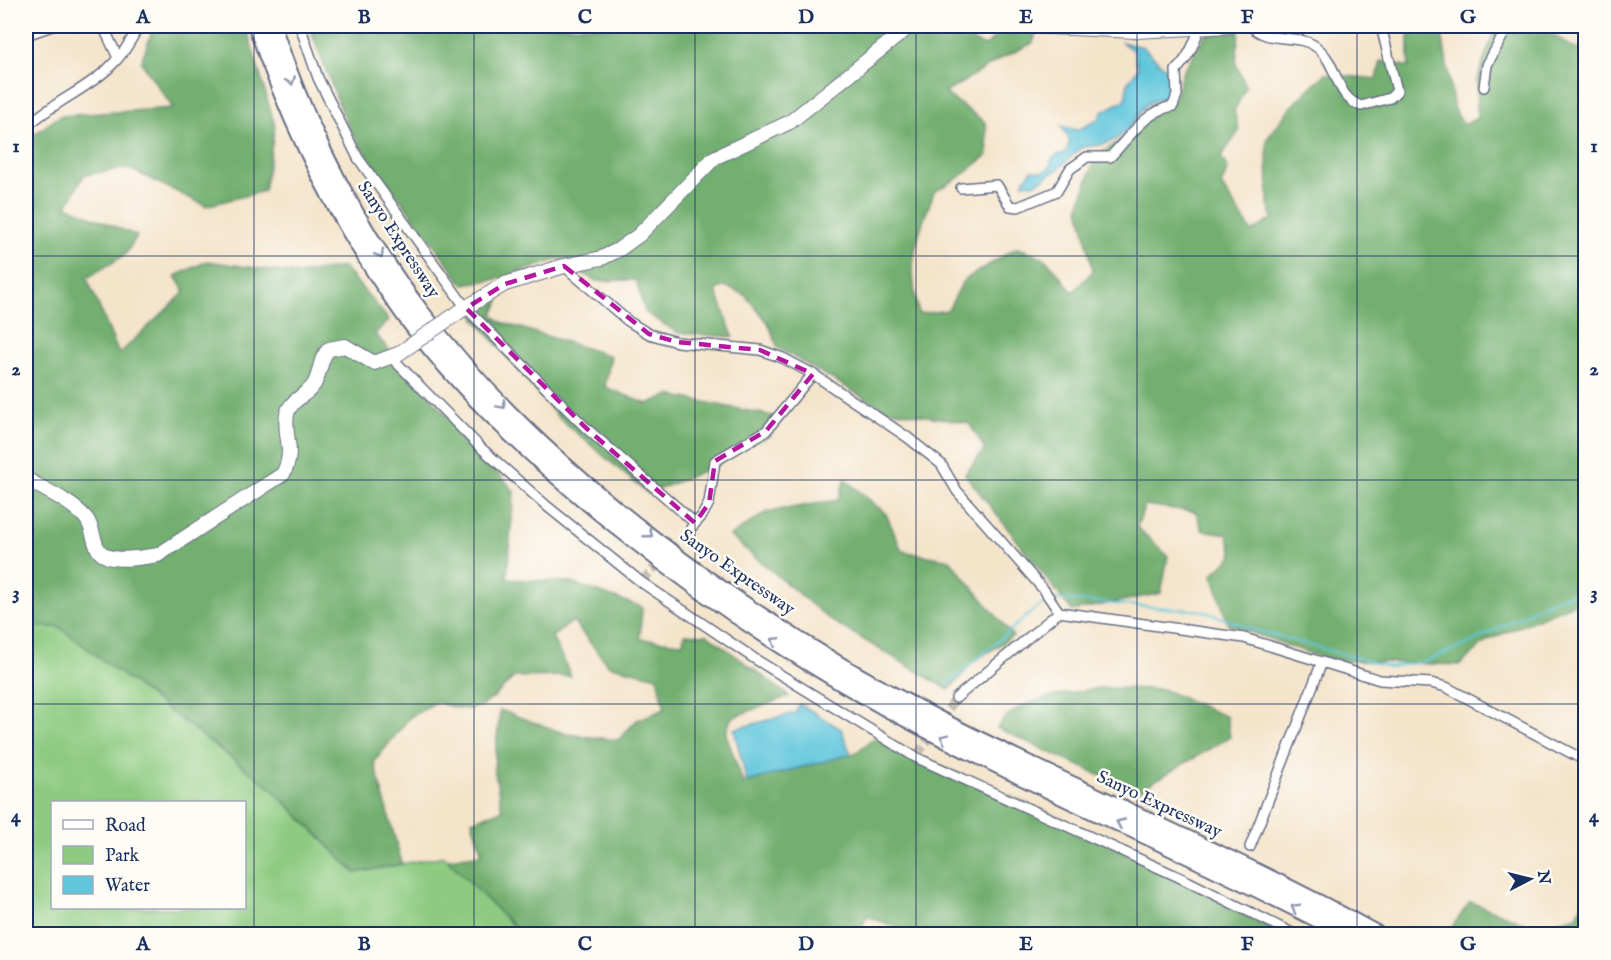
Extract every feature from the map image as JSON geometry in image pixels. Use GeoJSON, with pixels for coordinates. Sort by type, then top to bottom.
{"type":"FeatureCollection","features":[{"type":"Feature","properties":{"kind":"highway","name":"Sanyo Expressway"},"geometry":{"type":"LineString","coordinates":[[257,26],[310,159],[341,216],[384,284],[447,366],[498,421],[590,504],[748,624],[867,697],[1000,766],[1224,872],[1347,934]]}},
{"type":"Feature","properties":{"kind":"highway","name":"Sanyo Expressway"},"geometry":{"type":"LineString","coordinates":[[272,26],[322,152],[395,276],[423,315],[507,410],[598,493],[658,541],[757,613],[874,685],[996,749],[1235,862],[1376,934]]}},
{"type":"Feature","properties":{"kind":"main road"},"geometry":{"type":"LineString","coordinates":[[26,479],[76,508],[88,520],[98,551],[105,556],[135,559],[158,555],[283,474],[291,453],[287,411],[291,404],[312,387],[320,364],[329,350],[345,346],[374,363],[395,356],[464,309],[505,285],[564,266],[602,258],[618,250],[639,235],[714,158],[790,122],[910,26]]}},
{"type":"Feature","properties":{"kind":"main road"},"geometry":{"type":"LineString","coordinates":[[1029,26],[1136,32],[1230,26]]}},
{"type":"Feature","properties":{"kind":"street"},"geometry":{"type":"LineString","coordinates":[[26,35],[52,26]]}},
{"type":"Feature","properties":{"kind":"street"},"geometry":{"type":"LineString","coordinates":[[103,26],[117,58]]}},
{"type":"Feature","properties":{"kind":"street"},"geometry":{"type":"LineString","coordinates":[[26,127],[58,102],[87,87],[108,70],[138,26]]}},
{"type":"Feature","properties":{"kind":"street"},"geometry":{"type":"LineString","coordinates":[[300,26],[318,78],[358,158],[464,309],[586,428],[693,526],[709,503],[715,461],[766,431],[813,374]]}},
{"type":"Feature","properties":{"kind":"street"},"geometry":{"type":"LineString","coordinates":[[1251,26],[1257,32],[1267,36],[1306,42],[1315,46],[1330,60],[1345,97],[1361,106],[1390,98],[1397,91],[1381,26]]}},
{"type":"Feature","properties":{"kind":"street"},"geometry":{"type":"LineString","coordinates":[[1484,87],[1487,65],[1508,26]]}},
{"type":"Feature","properties":{"kind":"street"},"geometry":{"type":"LineString","coordinates":[[961,188],[997,185],[1010,206],[1018,207],[1057,192],[1070,169],[1087,157],[1110,157],[1147,118],[1161,108],[1173,106],[1177,95],[1176,70],[1185,61],[1198,27]]}},
{"type":"Feature","properties":{"kind":"street"},"geometry":{"type":"LineString","coordinates":[[564,266],[628,321],[649,334],[677,342],[760,350],[783,358],[813,374],[907,437],[940,464],[957,491],[1044,590],[1059,612],[1244,638],[1380,680],[1431,683],[1446,687],[1586,761]]}},
{"type":"Feature","properties":{"kind":"street"},"geometry":{"type":"LineString","coordinates":[[395,356],[480,447],[642,581],[755,659],[917,755],[1181,878],[1293,934]]}},
{"type":"Feature","properties":{"kind":"street"},"geometry":{"type":"LineString","coordinates":[[956,698],[1059,612]]}},
{"type":"Feature","properties":{"kind":"street"},"geometry":{"type":"LineString","coordinates":[[1250,847],[1322,662]]}},
{"type":"Feature","properties":{"kind":"highlighted area"},"geometry":{"type":"Polygon","coordinates":[[[564,266],[649,334],[677,342],[760,350],[813,374],[766,431],[715,461],[709,503],[695,523],[586,428],[466,308],[505,284],[564,266]]]}},
{"type":"Feature","properties":{"kind":"green space"},"geometry":{"type":"Polygon","coordinates":[[[154,26],[246,26],[275,126],[264,191],[206,206],[128,168],[84,175],[67,206],[137,236],[125,255],[87,278],[119,354],[185,292],[175,276],[207,261],[297,274],[344,267],[389,320],[375,334],[514,491],[507,579],[569,582],[642,607],[640,639],[683,643],[684,634],[708,635],[789,696],[731,718],[726,734],[743,783],[855,753],[875,738],[1065,820],[1283,934],[898,934],[901,929],[867,916],[859,934],[764,934],[746,931],[746,934],[521,934],[447,859],[482,854],[472,821],[502,810],[494,768],[500,710],[566,734],[618,740],[637,720],[665,709],[657,677],[608,665],[573,621],[552,637],[571,676],[514,677],[495,696],[480,706],[462,709],[436,702],[410,717],[374,762],[402,864],[356,873],[271,788],[59,627],[26,626],[26,140],[60,116],[173,108],[141,62],[154,26]]]}},
{"type":"Feature","properties":{"kind":"green space"},"geometry":{"type":"Polygon","coordinates":[[[309,26],[966,26],[970,40],[986,46],[1006,26],[1038,26],[1033,43],[998,60],[945,93],[986,123],[988,155],[960,177],[934,192],[922,224],[913,265],[919,314],[948,310],[964,280],[1016,248],[1044,259],[1073,292],[1093,271],[1079,207],[1095,157],[1127,136],[1149,107],[1173,104],[1182,73],[1206,34],[1239,32],[1236,64],[1246,87],[1234,111],[1239,131],[1221,157],[1228,169],[1221,185],[1252,232],[1273,218],[1268,204],[1267,139],[1290,108],[1325,74],[1377,79],[1381,61],[1409,67],[1409,26],[1441,26],[1454,110],[1464,125],[1477,118],[1477,80],[1496,26],[1539,29],[1577,50],[1585,45],[1585,599],[1488,640],[1460,665],[1328,660],[1228,624],[1212,575],[1233,555],[1227,534],[1202,530],[1196,512],[1145,505],[1137,527],[1168,556],[1161,593],[1072,611],[965,474],[985,449],[969,423],[884,409],[778,348],[768,323],[745,295],[725,286],[716,290],[733,337],[678,333],[645,312],[636,280],[596,281],[559,259],[499,279],[463,284],[349,130],[309,26]]]}},
{"type":"Feature","properties":{"kind":"green space"},"geometry":{"type":"Polygon","coordinates":[[[504,289],[493,315],[501,322],[611,356],[605,387],[647,404],[669,395],[779,417],[770,436],[729,452],[718,465],[648,494],[558,417],[475,319],[475,306],[504,289]]]}},
{"type":"Feature","properties":{"kind":"green space"},"geometry":{"type":"Polygon","coordinates":[[[845,479],[886,514],[902,551],[950,560],[1013,636],[974,661],[949,690],[830,620],[730,536],[767,512],[838,500],[845,479]]]}},
{"type":"Feature","properties":{"kind":"green space"},"geometry":{"type":"Polygon","coordinates":[[[26,626],[59,627],[271,788],[355,873],[444,856],[521,934],[26,934],[26,626]]]}},
{"type":"Feature","properties":{"kind":"green space"},"geometry":{"type":"Polygon","coordinates":[[[1099,688],[1162,689],[1227,717],[1230,737],[1136,792],[997,728],[1015,710],[1028,704],[1058,695],[1099,688]]]}},
{"type":"Feature","properties":{"kind":"green space"},"geometry":{"type":"Polygon","coordinates":[[[1585,898],[1585,934],[1447,934],[1470,902],[1537,927],[1577,916],[1585,898]]]}},
{"type":"Feature","properties":{"kind":"water"},"geometry":{"type":"Polygon","coordinates":[[[1121,42],[1143,47],[1169,72],[1170,100],[1153,101],[1147,104],[1126,131],[1111,142],[1082,147],[1057,170],[1035,184],[1022,183],[1032,170],[1042,172],[1051,167],[1051,160],[1057,155],[1066,153],[1070,140],[1061,126],[1077,130],[1098,120],[1102,112],[1125,100],[1128,82],[1138,69],[1134,51],[1121,42]]]}},
{"type":"Feature","properties":{"kind":"water"},"geometry":{"type":"Polygon","coordinates":[[[800,704],[841,729],[851,754],[747,782],[734,729],[795,713],[800,704]]]}},
{"type":"Feature","properties":{"kind":"waterway"},"geometry":{"type":"LineString","coordinates":[[1055,599],[1203,611],[1252,629],[1389,667],[1423,662],[1470,643],[1550,601],[1586,589]]}},
{"type":"Feature","properties":{"kind":"waterway"},"geometry":{"type":"LineString","coordinates":[[947,685],[1036,608],[1049,601]]}},
{"type":"Feature","properties":{"kind":"tunnel"},"geometry":{"type":"LineString","coordinates":[[643,580],[691,528]]}},
{"type":"Feature","properties":{"kind":"tunnel"},"geometry":{"type":"LineString","coordinates":[[918,754],[956,698]]}}]}
